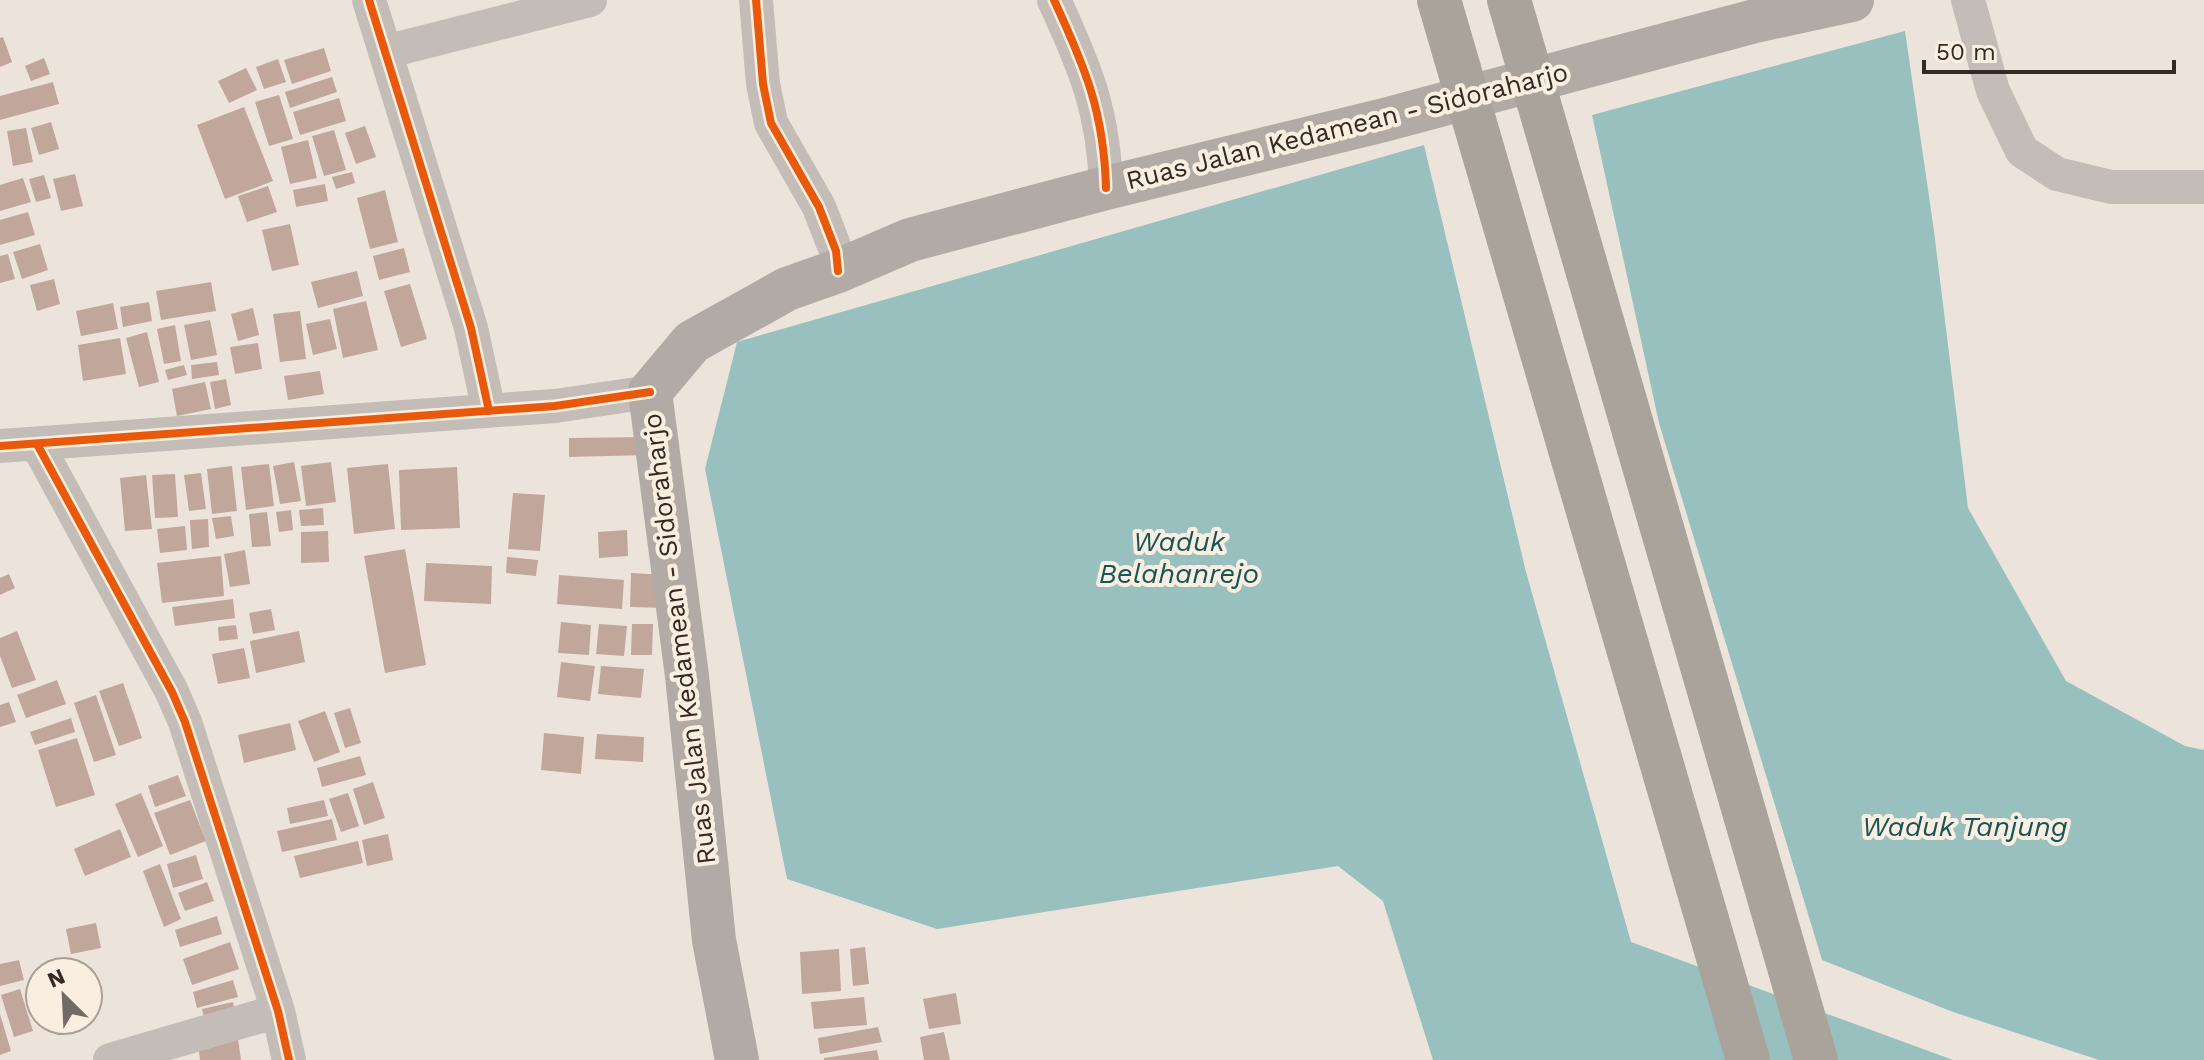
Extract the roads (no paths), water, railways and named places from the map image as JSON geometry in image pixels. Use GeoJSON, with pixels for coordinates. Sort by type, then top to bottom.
{"type":"FeatureCollection","features":[{"type":"Feature","properties":{"kind":"highway"},"geometry":{"type":"LineString","coordinates":[[1439,0],[1748,1060]]}},
{"type":"Feature","properties":{"kind":"highway"},"geometry":{"type":"LineString","coordinates":[[1509,0],[1816,1060]]}},
{"type":"Feature","properties":{"kind":"main road","name":"Ruas Jalan Kedamean - Sidoraharjo"},"geometry":{"type":"LineString","coordinates":[[737,1060],[714,940],[687,676],[650,392],[692,342],[787,289],[910,240],[1384,120],[1755,21],[1852,0]]}},
{"type":"Feature","properties":{"kind":"street"},"geometry":{"type":"LineString","coordinates":[[369,0],[471,328],[489,411]]}},
{"type":"Feature","properties":{"kind":"street"},"geometry":{"type":"LineString","coordinates":[[385,52],[590,0]]}},
{"type":"Feature","properties":{"kind":"street"},"geometry":{"type":"LineString","coordinates":[[756,0],[763,84],[771,123],[819,207],[836,251],[838,271]]}},
{"type":"Feature","properties":{"kind":"street"},"geometry":{"type":"LineString","coordinates":[[1054,0],[1082,62],[1095,103],[1105,146],[1106,188]]}},
{"type":"Feature","properties":{"kind":"street"},"geometry":{"type":"LineString","coordinates":[[1968,0],[1993,91],[2022,151],[2057,174],[2111,187],[2204,187]]}},
{"type":"Feature","properties":{"kind":"street"},"geometry":{"type":"LineString","coordinates":[[0,446],[555,406],[650,392]]}},
{"type":"Feature","properties":{"kind":"street"},"geometry":{"type":"LineString","coordinates":[[37,444],[172,692],[185,722],[278,1011],[289,1060]]}},
{"type":"Feature","properties":{"kind":"street"},"geometry":{"type":"LineString","coordinates":[[110,1060],[278,1011]]}},
{"type":"Feature","properties":{"kind":"water","name":"Waduk Tanjung"},"geometry":{"type":"Polygon","coordinates":[[[1905,31],[1934,231],[1968,508],[2066,681],[2185,746],[2204,750],[2204,1060],[2099,1060],[1953,1012],[1822,960],[1659,423],[1592,115],[1905,31]]]}},
{"type":"Feature","properties":{"kind":"water","name":"Waduk Belahanrejo"},"geometry":{"type":"Polygon","coordinates":[[[1424,145],[1526,572],[1631,942],[1953,1060],[1433,1060],[1383,901],[1338,866],[937,929],[787,879],[705,469],[737,342],[1424,145]]]}}]}
